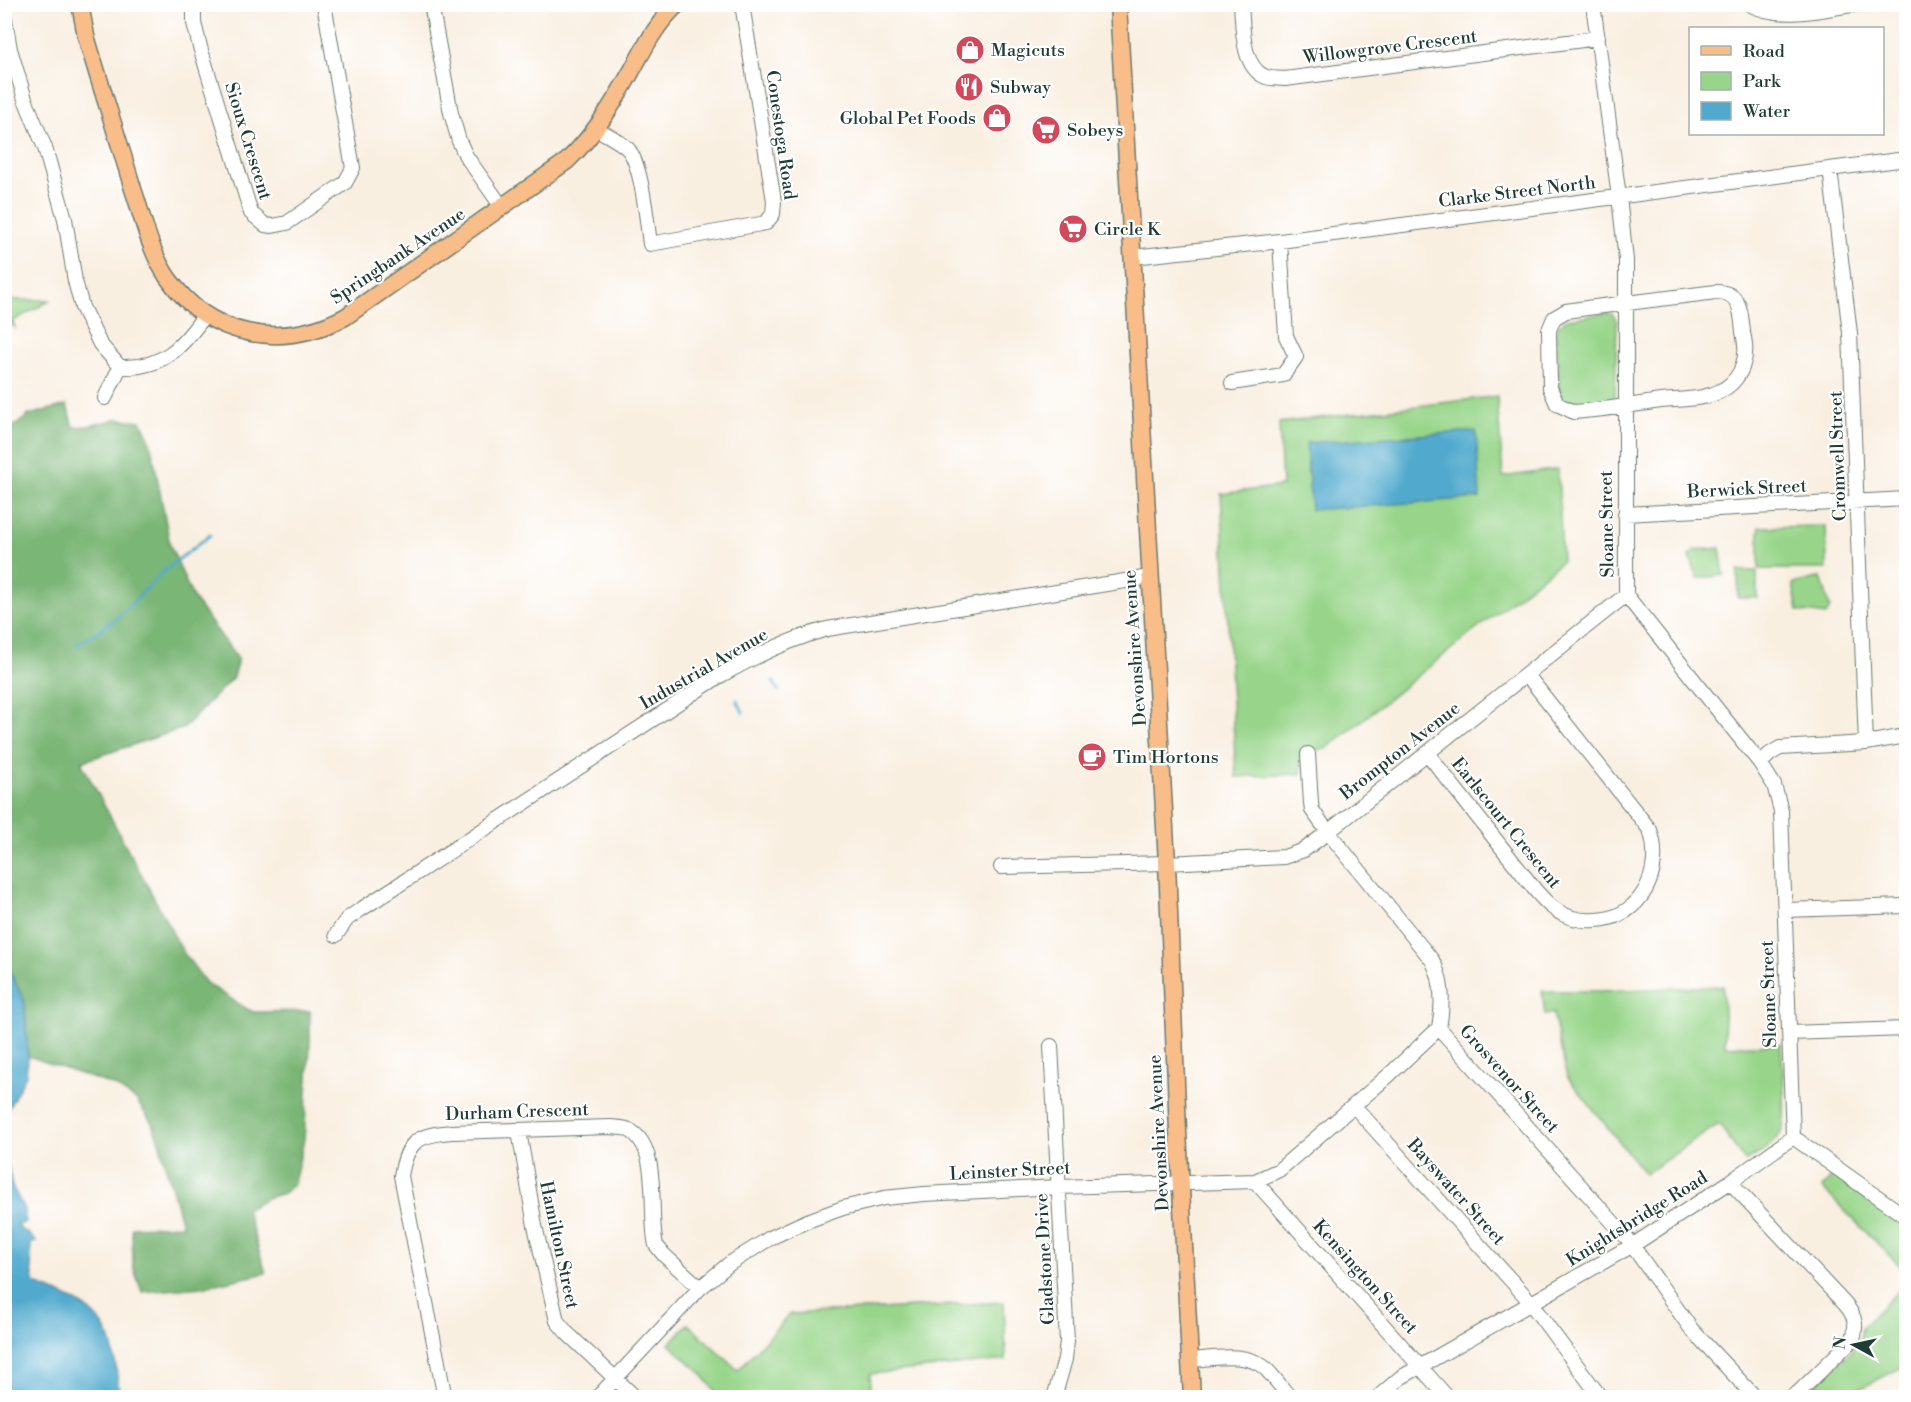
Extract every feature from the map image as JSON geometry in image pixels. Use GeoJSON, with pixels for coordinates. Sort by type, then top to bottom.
{"type":"FeatureCollection","features":[{"type":"Feature","properties":{"kind":"main road","name":"Springbank Avenue"},"geometry":{"type":"LineString","coordinates":[[80,4],[89,47],[154,252],[163,270],[179,292],[205,315],[232,328],[263,335],[302,333],[323,327],[351,313],[567,161],[597,129],[655,31],[666,15],[678,4]]}},
{"type":"Feature","properties":{"kind":"main road","name":"Devonshire Avenue"},"geometry":{"type":"LineString","coordinates":[[1118,4],[1167,862],[1192,1398]]}},
{"type":"Feature","properties":{"kind":"street","name":"Sioux Crescent"},"geometry":{"type":"LineString","coordinates":[[194,4],[194,23],[200,47],[251,213],[261,222],[272,226],[287,223],[345,183],[353,168],[324,4]]}},
{"type":"Feature","properties":{"kind":"street"},"geometry":{"type":"LineString","coordinates":[[431,4],[452,116],[459,141],[466,156],[502,207]]}},
{"type":"Feature","properties":{"kind":"street","name":"Conestoga Road"},"geometry":{"type":"LineString","coordinates":[[597,129],[623,144],[633,155],[640,182],[650,244],[766,223],[773,214],[774,201],[742,4]]}},
{"type":"Feature","properties":{"kind":"street","name":"Willowgrove Crescent"},"geometry":{"type":"LineString","coordinates":[[1241,4],[1247,52],[1252,64],[1265,76],[1285,79],[1598,38]]}},
{"type":"Feature","properties":{"kind":"street","name":"Sloane Street"},"geometry":{"type":"LineString","coordinates":[[1593,4],[1625,254],[1626,595],[1760,763],[1774,785],[1779,804],[1785,910],[1793,1137]]}},
{"type":"Feature","properties":{"kind":"street"},"geometry":{"type":"LineString","coordinates":[[1749,4],[1764,10],[1785,12],[1858,4]]}},
{"type":"Feature","properties":{"kind":"street"},"geometry":{"type":"LineString","coordinates":[[4,14],[10,49],[25,99],[45,148],[63,210],[82,308],[100,344],[120,367],[151,363],[172,353],[183,344],[205,315]]}},
{"type":"Feature","properties":{"kind":"street","name":"Clarke Street North"},"geometry":{"type":"LineString","coordinates":[[1132,257],[1280,242],[1906,159]]}},
{"type":"Feature","properties":{"kind":"street","name":"Cromwell Street"},"geometry":{"type":"LineString","coordinates":[[1830,169],[1851,333],[1866,743]]}},
{"type":"Feature","properties":{"kind":"street"},"geometry":{"type":"LineString","coordinates":[[1232,383],[1283,375],[1296,357],[1286,336],[1280,242]]}},
{"type":"Feature","properties":{"kind":"street"},"geometry":{"type":"LineString","coordinates":[[1716,292],[1725,293],[1735,299],[1741,312],[1744,362],[1738,375],[1724,389],[1697,397],[1625,406],[1574,412],[1561,408],[1557,404],[1550,388],[1549,330],[1554,318],[1565,312],[1716,292]]}},
{"type":"Feature","properties":{"kind":"street"},"geometry":{"type":"LineString","coordinates":[[105,398],[120,367]]}},
{"type":"Feature","properties":{"kind":"street","name":"Berwick Street"},"geometry":{"type":"LineString","coordinates":[[1625,513],[1906,499]]}},
{"type":"Feature","properties":{"kind":"street","name":"Industrial Avenue"},"geometry":{"type":"LineString","coordinates":[[336,935],[347,919],[360,910],[718,677],[778,645],[827,629],[1150,576]]}},
{"type":"Feature","properties":{"kind":"street","name":"Brompton Avenue"},"geometry":{"type":"LineString","coordinates":[[1001,867],[1284,857],[1304,850],[1626,595]]}},
{"type":"Feature","properties":{"kind":"street","name":"Earlscourt Crescent"},"geometry":{"type":"LineString","coordinates":[[1427,753],[1536,891],[1555,910],[1588,921],[1615,917],[1628,910],[1644,894],[1653,873],[1655,847],[1650,830],[1527,675]]}},
{"type":"Feature","properties":{"kind":"street"},"geometry":{"type":"LineString","coordinates":[[1760,763],[1780,748],[1866,743],[1906,736]]}},
{"type":"Feature","properties":{"kind":"street","name":"Grosvenor Street"},"geometry":{"type":"LineString","coordinates":[[1308,753],[1312,810],[1432,960],[1437,970],[1442,1014],[1439,1028],[1633,1245],[1692,1330],[1756,1398]]}},
{"type":"Feature","properties":{"kind":"street"},"geometry":{"type":"LineString","coordinates":[[1785,910],[1906,906]]}},
{"type":"Feature","properties":{"kind":"street","name":"Leinster Street"},"geometry":{"type":"LineString","coordinates":[[597,1398],[700,1288],[736,1259],[770,1238],[807,1221],[843,1208],[884,1198],[924,1194],[1181,1182],[1192,1184],[1255,1181],[1279,1170],[1354,1106],[1439,1028]]}},
{"type":"Feature","properties":{"kind":"street"},"geometry":{"type":"LineString","coordinates":[[1789,1033],[1906,1029]]}},
{"type":"Feature","properties":{"kind":"street","name":"Gladstone Drive"},"geometry":{"type":"LineString","coordinates":[[1051,1046],[1067,1341],[1065,1359],[1054,1398]]}},
{"type":"Feature","properties":{"kind":"street","name":"Bayswater Street"},"geometry":{"type":"LineString","coordinates":[[1354,1106],[1531,1304]]}},
{"type":"Feature","properties":{"kind":"street","name":"Durham Crescent"},"geometry":{"type":"LineString","coordinates":[[445,1398],[401,1176],[404,1161],[411,1146],[419,1138],[452,1132],[610,1127],[627,1129],[638,1137],[648,1156],[656,1245],[664,1256],[700,1288]]}},
{"type":"Feature","properties":{"kind":"street","name":"Hamilton Street"},"geometry":{"type":"LineString","coordinates":[[519,1131],[535,1226],[555,1316],[566,1332],[636,1398]]}},
{"type":"Feature","properties":{"kind":"street"},"geometry":{"type":"LineString","coordinates":[[1793,1137],[1906,1217]]}},
{"type":"Feature","properties":{"kind":"street","name":"Knightsbridge Road"},"geometry":{"type":"LineString","coordinates":[[1377,1398],[1400,1378],[1420,1366],[1633,1245],[1730,1182],[1793,1137]]}},
{"type":"Feature","properties":{"kind":"street","name":"Kensington Street"},"geometry":{"type":"LineString","coordinates":[[1255,1181],[1448,1398]]}},
{"type":"Feature","properties":{"kind":"street"},"geometry":{"type":"LineString","coordinates":[[1730,1182],[1843,1302],[1854,1317],[1856,1330],[1853,1339],[1790,1398]]}},
{"type":"Feature","properties":{"kind":"street"},"geometry":{"type":"LineString","coordinates":[[1531,1304],[1601,1398]]}},
{"type":"Feature","properties":{"kind":"street"},"geometry":{"type":"LineString","coordinates":[[1190,1360],[1237,1358],[1255,1362],[1264,1368],[1290,1398]]}},
{"type":"Feature","properties":{"kind":"green space"},"geometry":{"type":"Polygon","coordinates":[[[5,294],[7,300],[51,300],[13,321],[15,328],[6,312],[5,294]]]}},
{"type":"Feature","properties":{"kind":"green space"},"geometry":{"type":"Polygon","coordinates":[[[1612,314],[1617,321],[1615,396],[1592,403],[1568,403],[1562,399],[1559,392],[1556,333],[1559,325],[1567,319],[1612,314]]]}},
{"type":"Feature","properties":{"kind":"green space"},"geometry":{"type":"Polygon","coordinates":[[[1497,396],[1503,477],[1558,469],[1562,561],[1326,749],[1300,751],[1301,774],[1236,777],[1221,494],[1282,486],[1279,423],[1497,396]]]}},
{"type":"Feature","properties":{"kind":"green space"},"geometry":{"type":"Polygon","coordinates":[[[67,405],[73,427],[89,426],[116,419],[141,421],[149,438],[170,545],[193,598],[238,659],[233,677],[184,728],[81,762],[183,952],[206,983],[254,1012],[310,1011],[304,1140],[294,1183],[284,1193],[267,1198],[246,1210],[266,1273],[203,1287],[142,1292],[133,1266],[132,1227],[182,1225],[152,1123],[137,1101],[115,1086],[28,1056],[24,1000],[4,955],[4,434],[29,415],[67,405]]]}},
{"type":"Feature","properties":{"kind":"green space"},"geometry":{"type":"Polygon","coordinates":[[[1826,526],[1827,569],[1759,569],[1759,527],[1826,526]]]}},
{"type":"Feature","properties":{"kind":"green space"},"geometry":{"type":"Polygon","coordinates":[[[1720,548],[1724,575],[1698,579],[1690,557],[1694,550],[1720,548]]]}},
{"type":"Feature","properties":{"kind":"green space"},"geometry":{"type":"Polygon","coordinates":[[[1738,571],[1757,571],[1757,598],[1738,598],[1738,571]]]}},
{"type":"Feature","properties":{"kind":"green space"},"geometry":{"type":"Polygon","coordinates":[[[1821,577],[1830,608],[1826,615],[1798,611],[1793,584],[1821,577]]]}},
{"type":"Feature","properties":{"kind":"green space"},"geometry":{"type":"Polygon","coordinates":[[[1723,986],[1725,1046],[1781,1044],[1784,1116],[1781,1133],[1770,1146],[1745,1162],[1719,1124],[1645,1174],[1567,1077],[1553,1013],[1545,1015],[1542,991],[1723,986]]]}},
{"type":"Feature","properties":{"kind":"green space"},"geometry":{"type":"Polygon","coordinates":[[[1833,1175],[1906,1226],[1906,1272],[1822,1188],[1833,1175]]]}},
{"type":"Feature","properties":{"kind":"green space"},"geometry":{"type":"Polygon","coordinates":[[[1906,1283],[1906,1365],[1844,1397],[1801,1398],[1853,1349],[1860,1338],[1862,1327],[1906,1283]]]}},
{"type":"Feature","properties":{"kind":"green space"},"geometry":{"type":"Polygon","coordinates":[[[1004,1302],[1006,1360],[870,1374],[872,1397],[720,1397],[700,1372],[669,1344],[688,1324],[738,1370],[790,1314],[1004,1302]]]}},
{"type":"Feature","properties":{"kind":"water"},"geometry":{"type":"Polygon","coordinates":[[[1476,431],[1480,498],[1311,510],[1306,443],[1476,431]]]}},
{"type":"Feature","properties":{"kind":"water"},"geometry":{"type":"Polygon","coordinates":[[[5,955],[24,1000],[28,1056],[26,1075],[6,1113],[5,1123],[5,955]]]}},
{"type":"Feature","properties":{"kind":"water"},"geometry":{"type":"Polygon","coordinates":[[[4,1145],[12,1186],[24,1209],[25,1222],[18,1225],[36,1242],[31,1243],[35,1284],[78,1303],[97,1317],[109,1337],[120,1397],[5,1397],[4,1145]]]}},
{"type":"Feature","properties":{"kind":"waterway"},"geometry":{"type":"LineString","coordinates":[[77,645],[116,619],[164,571],[210,535]]}},
{"type":"Feature","properties":{"kind":"waterway"},"geometry":{"type":"LineString","coordinates":[[773,681],[778,690]]}},
{"type":"Feature","properties":{"kind":"waterway"},"geometry":{"type":"LineString","coordinates":[[737,700],[743,712]]}},
{"type":"Feature","properties":{"kind":"place","name":"Magicuts"},"geometry":{"type":"Point","coordinates":[970,50]}},
{"type":"Feature","properties":{"kind":"place","name":"Subway"},"geometry":{"type":"Point","coordinates":[969,87]}},
{"type":"Feature","properties":{"kind":"place","name":"Global Pet Foods"},"geometry":{"type":"Point","coordinates":[997,118]}},
{"type":"Feature","properties":{"kind":"place","name":"Sobeys"},"geometry":{"type":"Point","coordinates":[1046,130]}},
{"type":"Feature","properties":{"kind":"place","name":"Circle K"},"geometry":{"type":"Point","coordinates":[1073,229]}},
{"type":"Feature","properties":{"kind":"place","name":"Tim Hortons"},"geometry":{"type":"Point","coordinates":[1092,757]}}]}
